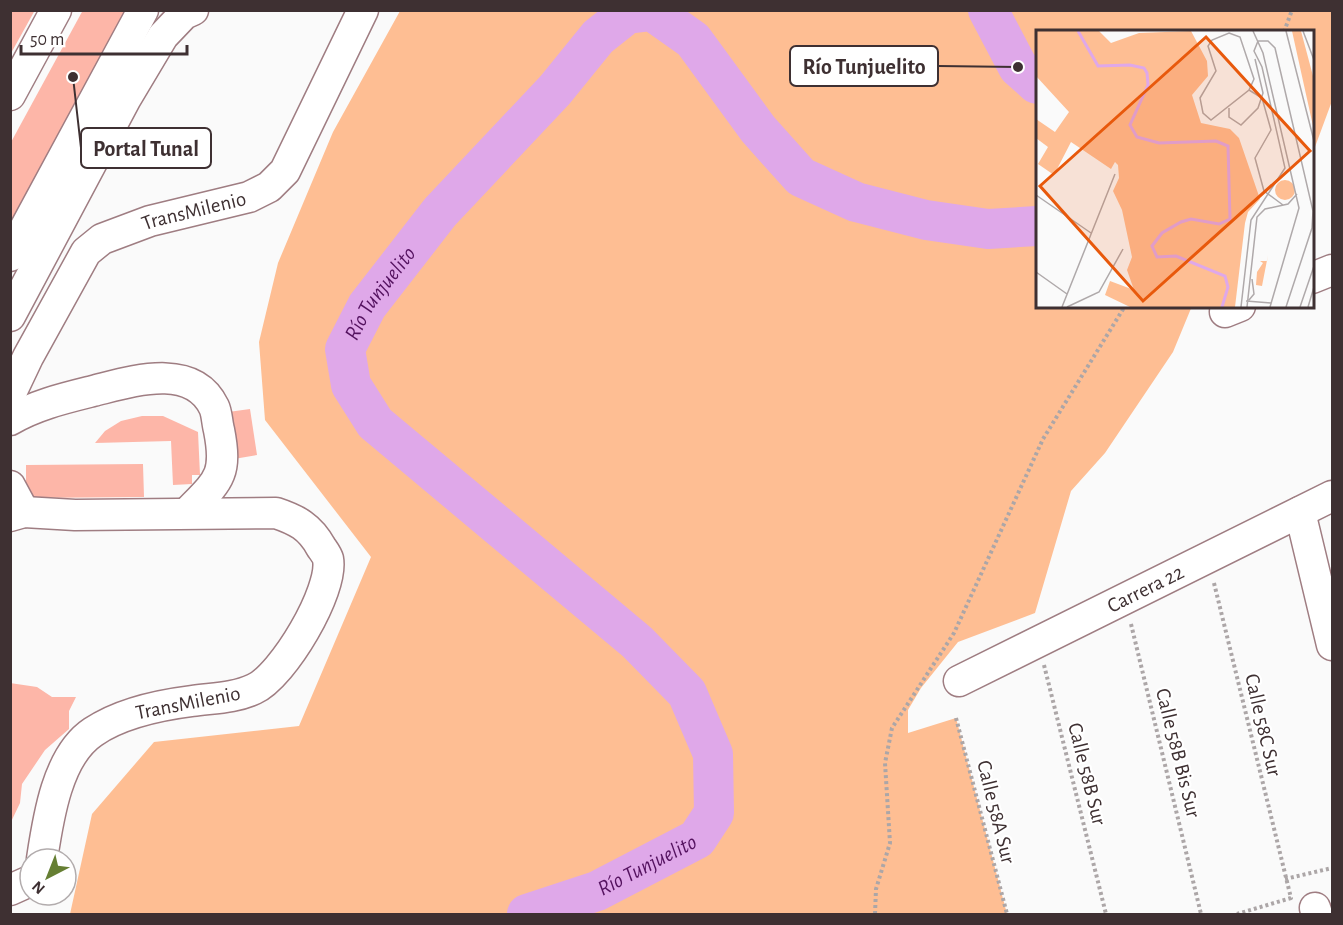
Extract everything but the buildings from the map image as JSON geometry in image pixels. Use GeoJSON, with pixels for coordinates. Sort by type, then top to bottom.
{"type":"FeatureCollection","features":[{"type":"Feature","properties":{"kind":"street"},"geometry":{"type":"LineString","coordinates":[[10,95],[56,10]]}},
{"type":"Feature","properties":{"kind":"street"},"geometry":{"type":"LineString","coordinates":[[10,256],[142,10]]}},
{"type":"Feature","properties":{"kind":"street"},"geometry":{"type":"LineString","coordinates":[[10,316],[126,98],[163,36],[184,14],[193,10]]}},
{"type":"Feature","properties":{"kind":"street","name":"TransMilenio"},"geometry":{"type":"LineString","coordinates":[[10,395],[28,357],[86,252],[102,239],[150,221],[249,197],[269,187],[285,171],[363,10]]}},
{"type":"Feature","properties":{"kind":"street"},"geometry":{"type":"LineString","coordinates":[[1313,277],[1332,270]]}},
{"type":"Feature","properties":{"kind":"street"},"geometry":{"type":"LineString","coordinates":[[10,420],[56,400],[127,382],[155,377],[186,382],[202,392],[214,408],[222,448],[221,474],[217,482],[187,513]]}},
{"type":"Feature","properties":{"kind":"street","name":"TransMilenio"},"geometry":{"type":"LineString","coordinates":[[10,486],[17,514],[276,513],[295,519],[313,532],[328,559],[321,597],[299,640],[271,677],[257,688],[240,695],[182,702],[130,714],[92,732],[71,757],[56,787],[44,847]]}},
{"type":"Feature","properties":{"kind":"street","name":"Carrera 22"},"geometry":{"type":"LineString","coordinates":[[959,681],[1332,496]]}},
{"type":"Feature","properties":{"kind":"street"},"geometry":{"type":"LineString","coordinates":[[1300,512],[1332,645]]}},
{"type":"Feature","properties":{"kind":"path"},"geometry":{"type":"LineString","coordinates":[[1285,30],[1292,10]]}},
{"type":"Feature","properties":{"kind":"path"},"geometry":{"type":"LineString","coordinates":[[874,915],[876,889],[890,843],[885,763],[892,728],[954,633],[1043,439],[1124,308]]}},
{"type":"Feature","properties":{"kind":"path","name":"Calle 58C Sur"},"geometry":{"type":"LineString","coordinates":[[1208,558],[1285,879],[1307,907]]}},
{"type":"Feature","properties":{"kind":"path","name":"Calle 58B Bis Sur"},"geometry":{"type":"LineString","coordinates":[[1125,599],[1201,915]]}},
{"type":"Feature","properties":{"kind":"path","name":"Calle 58B Sur"},"geometry":{"type":"LineString","coordinates":[[1038,641],[1106,915]]}},
{"type":"Feature","properties":{"kind":"path","name":"Calle 58A Sur"},"geometry":{"type":"LineString","coordinates":[[956,718],[1007,915]]}},
{"type":"Feature","properties":{"kind":"path"},"geometry":{"type":"LineString","coordinates":[[1285,879],[1332,868]]}},
{"type":"Feature","properties":{"kind":"path"},"geometry":{"type":"LineString","coordinates":[[1237,915],[1307,907]]}},
{"type":"Feature","properties":{"kind":"shaded area"},"geometry":{"type":"Polygon","coordinates":[[[400,11],[1332,11],[1332,101],[1313,152],[1313,30],[1036,30],[1036,308],[1191,308],[1173,352],[1105,453],[1071,491],[1035,613],[958,642],[921,688],[908,710],[908,733],[956,718],[1007,914],[70,914],[72,907],[78,907],[78,878],[92,814],[154,742],[299,726],[371,557],[265,420],[259,342],[278,263],[333,132],[400,11]]]}},
{"type":"Feature","properties":{"kind":"waterway","name":"Río Tunjuelito"},"geometry":{"type":"LineString","coordinates":[[988,10],[1018,67],[1036,83]]}},
{"type":"Feature","properties":{"kind":"waterway","name":"Río Tunjuelito"},"geometry":{"type":"LineString","coordinates":[[527,914],[597,891],[697,839],[714,813],[713,754],[687,693],[637,642],[375,423],[351,385],[345,349],[367,306],[440,212],[555,90],[598,37],[627,14],[652,11],[693,40],[758,129],[801,177],[856,202],[926,220],[988,229],[1036,226]]}},
{"type":"Feature","properties":{"kind":"place","name":"Río Tunjuelito"},"geometry":{"type":"Point","coordinates":[1018,67]}},
{"type":"Feature","properties":{"kind":"place","name":"Portal Tunal"},"geometry":{"type":"Point","coordinates":[73,77]}}]}
